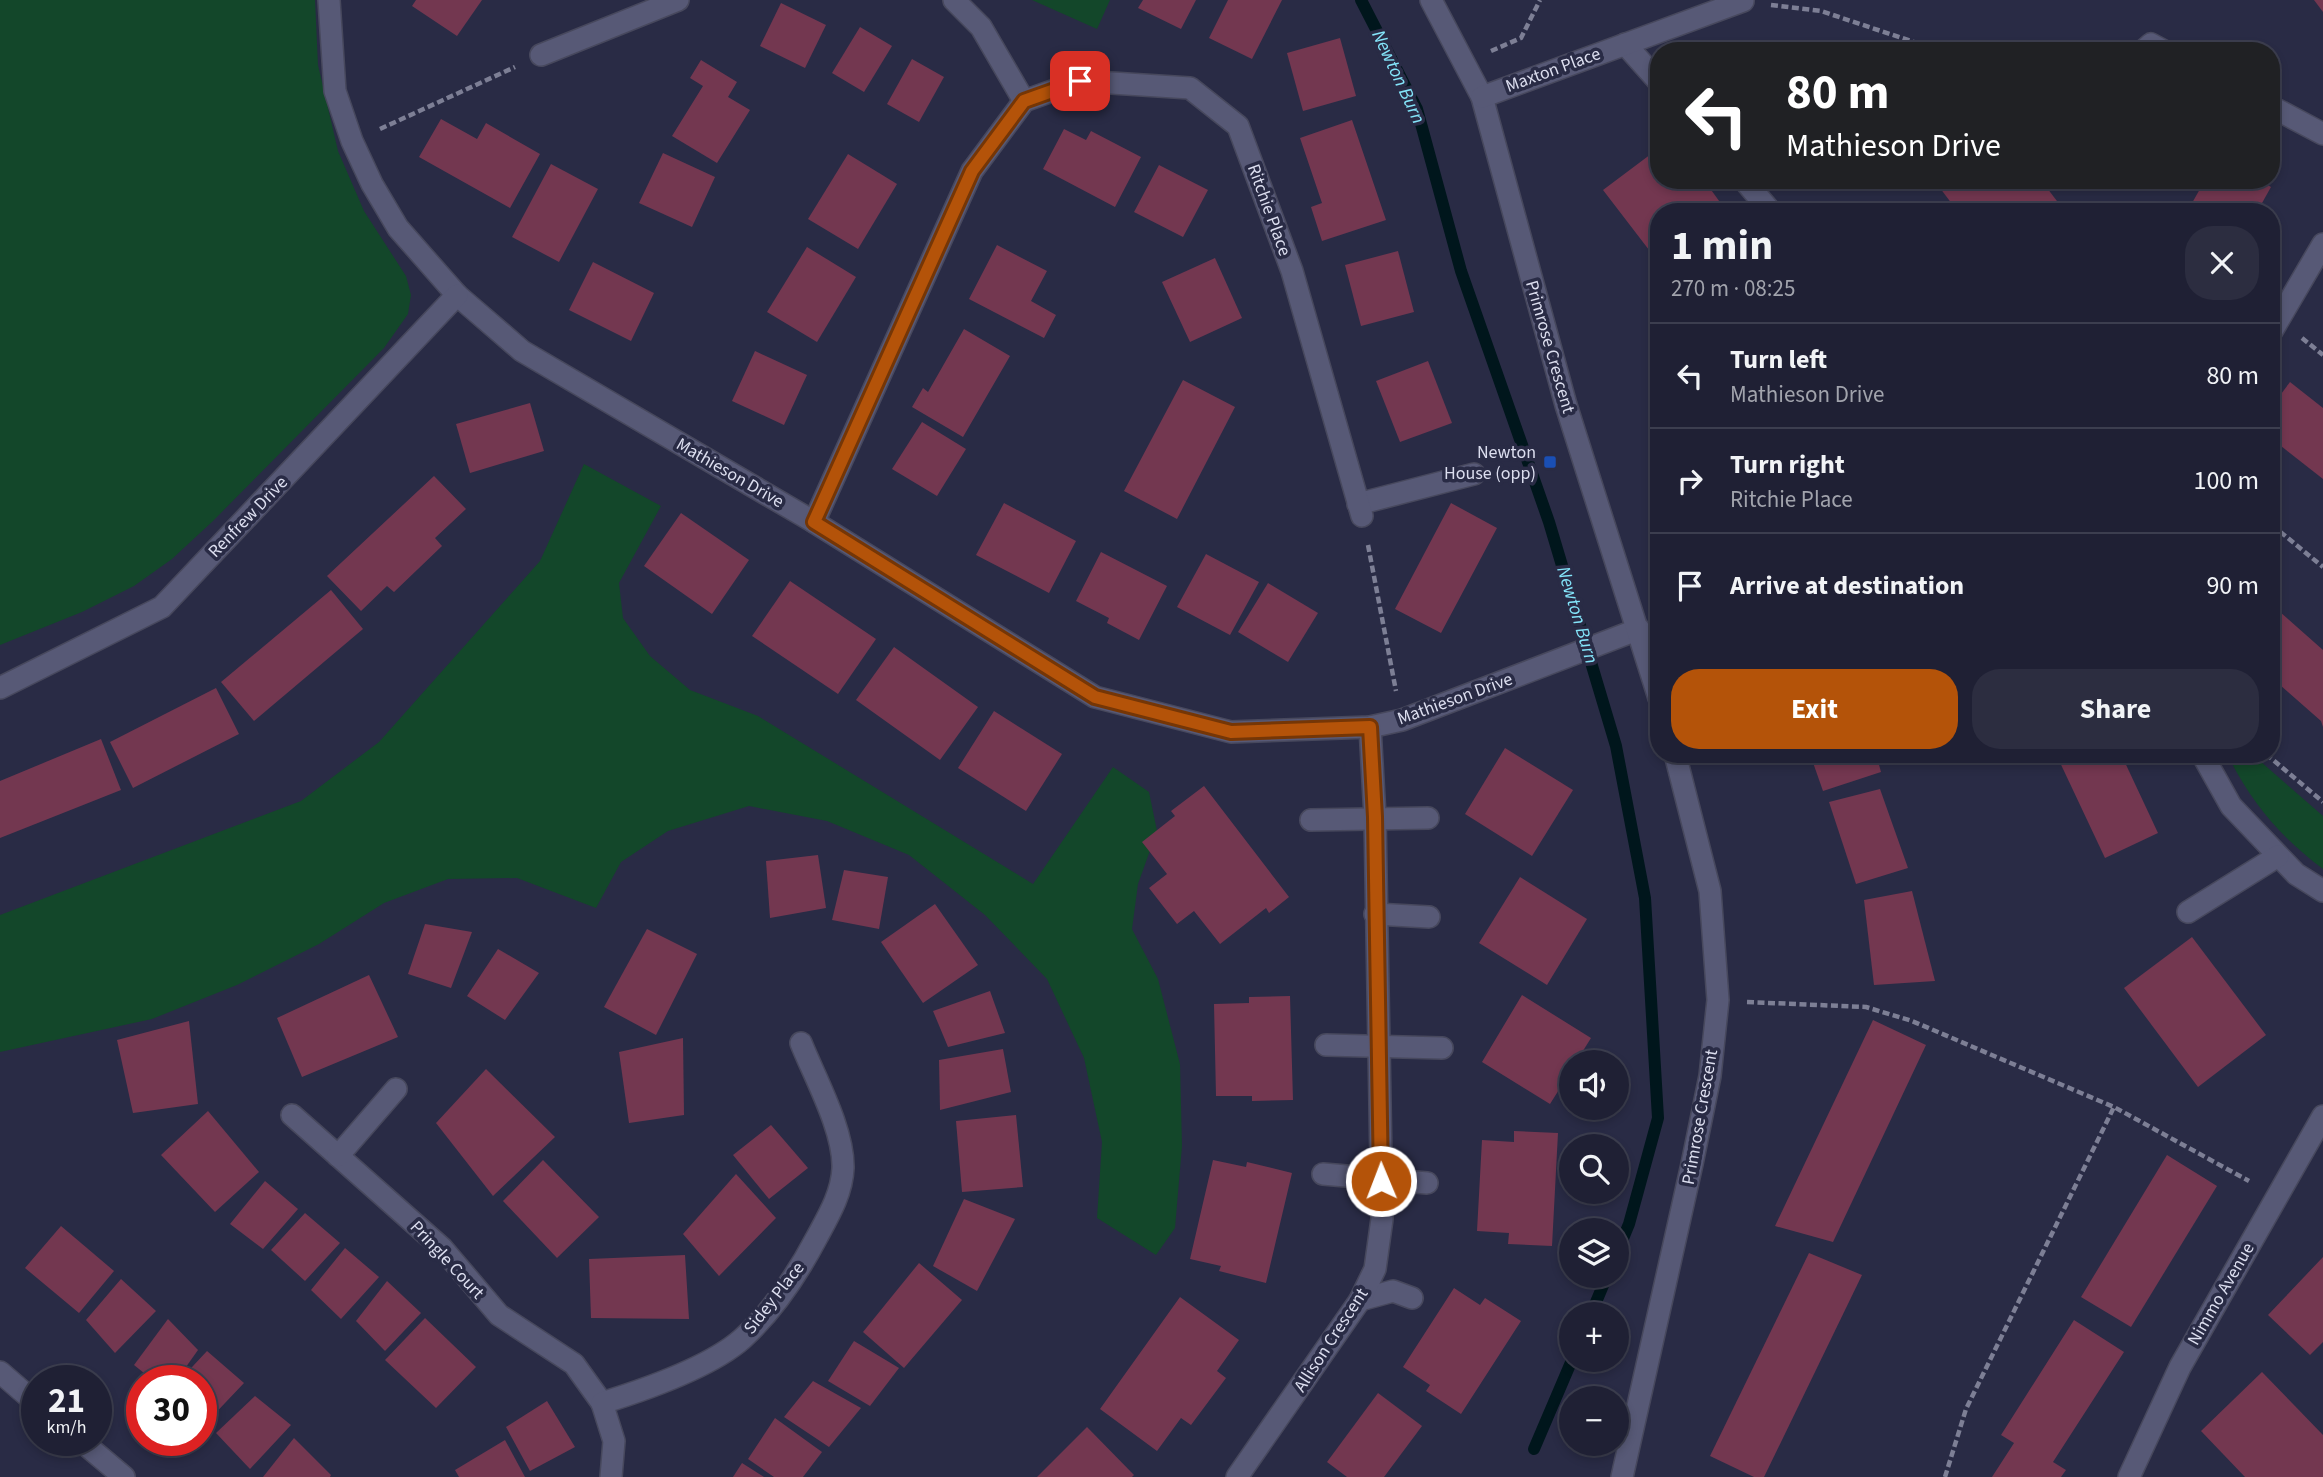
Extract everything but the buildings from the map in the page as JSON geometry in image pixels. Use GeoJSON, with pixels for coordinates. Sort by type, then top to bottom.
{"type":"FeatureCollection","features":[{"type":"Feature","properties":{"kind":"street","name":"Mathieson Drive"},"geometry":{"type":"LineString","coordinates":[[329,0],[335,91],[352,141],[398,228],[457,295],[522,351],[814,522],[1095,697],[1231,732],[1370,727],[1402,720],[1614,641],[1639,629]]}},
{"type":"Feature","properties":{"kind":"street"},"geometry":{"type":"LineString","coordinates":[[541,55],[678,0]]}},
{"type":"Feature","properties":{"kind":"street"},"geometry":{"type":"LineString","coordinates":[[814,522],[972,171],[1024,101],[981,27],[954,0]]}},
{"type":"Feature","properties":{"kind":"street","name":"Primrose Crescent"},"geometry":{"type":"LineString","coordinates":[[1431,0],[1482,97],[1566,405],[1650,667]]}},
{"type":"Feature","properties":{"kind":"street","name":"Maxton Place"},"geometry":{"type":"LineString","coordinates":[[1482,97],[1743,1]]}},
{"type":"Feature","properties":{"kind":"street"},"geometry":{"type":"LineString","coordinates":[[1625,44],[1650,72]]}},
{"type":"Feature","properties":{"kind":"street","name":"Ritchie Place"},"geometry":{"type":"LineString","coordinates":[[1024,101],[1080,81],[1190,88],[1238,126],[1292,271],[1360,510]]}},
{"type":"Feature","properties":{"kind":"street"},"geometry":{"type":"LineString","coordinates":[[2280,111],[2323,134]]}},
{"type":"Feature","properties":{"kind":"street"},"geometry":{"type":"LineString","coordinates":[[1751,189],[1763,203]]}},
{"type":"Feature","properties":{"kind":"street"},"geometry":{"type":"LineString","coordinates":[[2280,317],[2323,244]]}},
{"type":"Feature","properties":{"kind":"street","name":"Renfrew Drive"},"geometry":{"type":"LineString","coordinates":[[0,688],[162,607],[457,295]]}},
{"type":"Feature","properties":{"kind":"street"},"geometry":{"type":"LineString","coordinates":[[1360,510],[1474,474]]}},
{"type":"Feature","properties":{"kind":"street","name":"Allison Crescent"},"geometry":{"type":"LineString","coordinates":[[1237,1477],[1360,1300],[1375,1269],[1382,1219],[1375,817],[1370,727]]}},
{"type":"Feature","properties":{"kind":"street","name":"Primrose Crescent"},"geometry":{"type":"LineString","coordinates":[[1622,1477],[1710,1076],[1718,1000],[1710,891],[1677,763]]}},
{"type":"Feature","properties":{"kind":"street"},"geometry":{"type":"LineString","coordinates":[[2207,763],[2231,807],[2296,874],[2323,891]]}},
{"type":"Feature","properties":{"kind":"street"},"geometry":{"type":"LineString","coordinates":[[1311,820],[1428,818]]}},
{"type":"Feature","properties":{"kind":"street"},"geometry":{"type":"LineString","coordinates":[[2188,912],[2278,856]]}},
{"type":"Feature","properties":{"kind":"street"},"geometry":{"type":"LineString","coordinates":[[1376,914],[1429,917]]}},
{"type":"Feature","properties":{"kind":"street","name":"Sidey Place"},"geometry":{"type":"LineString","coordinates":[[602,1403],[674,1376],[740,1340],[763,1317],[803,1264],[835,1204],[843,1170],[841,1144],[801,1043]]}},
{"type":"Feature","properties":{"kind":"street"},"geometry":{"type":"LineString","coordinates":[[1326,1045],[1442,1048]]}},
{"type":"Feature","properties":{"kind":"street"},"geometry":{"type":"LineString","coordinates":[[338,1156],[396,1089]]}},
{"type":"Feature","properties":{"kind":"street","name":"Pringle Court"},"geometry":{"type":"LineString","coordinates":[[292,1115],[442,1248],[499,1315],[574,1364],[602,1403]]}},
{"type":"Feature","properties":{"kind":"street","name":"Nimmo Avenue"},"geometry":{"type":"LineString","coordinates":[[2129,1477],[2180,1367],[2323,1116]]}},
{"type":"Feature","properties":{"kind":"street"},"geometry":{"type":"LineString","coordinates":[[1323,1174],[1427,1183]]}},
{"type":"Feature","properties":{"kind":"street"},"geometry":{"type":"LineString","coordinates":[[1360,1300],[1393,1291],[1412,1298]]}},
{"type":"Feature","properties":{"kind":"street"},"geometry":{"type":"LineString","coordinates":[[0,1372],[21,1390]]}},
{"type":"Feature","properties":{"kind":"street"},"geometry":{"type":"LineString","coordinates":[[602,1403],[614,1441],[611,1477]]}},
{"type":"Feature","properties":{"kind":"street"},"geometry":{"type":"LineString","coordinates":[[99,1456],[124,1477]]}},
{"type":"Feature","properties":{"kind":"path"},"geometry":{"type":"LineString","coordinates":[[1464,63],[1521,38],[1540,0]]}},
{"type":"Feature","properties":{"kind":"path"},"geometry":{"type":"LineString","coordinates":[[1743,1],[1821,10],[1915,42]]}},
{"type":"Feature","properties":{"kind":"path"},"geometry":{"type":"LineString","coordinates":[[352,141],[541,55]]}},
{"type":"Feature","properties":{"kind":"path"},"geometry":{"type":"LineString","coordinates":[[1360,510],[1402,720]]}},
{"type":"Feature","properties":{"kind":"path"},"geometry":{"type":"LineString","coordinates":[[2280,532],[2323,567]]}},
{"type":"Feature","properties":{"kind":"path"},"geometry":{"type":"LineString","coordinates":[[2277,763],[2323,802]]}},
{"type":"Feature","properties":{"kind":"path"},"geometry":{"type":"LineString","coordinates":[[1718,1000],[1866,1007],[1912,1021],[2114,1107],[2277,1196]]}},
{"type":"Feature","properties":{"kind":"path"},"geometry":{"type":"LineString","coordinates":[[1945,1477],[1966,1409],[2114,1107]]}},
{"type":"Feature","properties":{"kind":"green space"},"geometry":{"type":"Polygon","coordinates":[[[0,0],[315,0],[318,65],[338,151],[364,211],[406,276],[411,295],[408,314],[384,348],[172,559],[134,586],[82,612],[0,645],[0,0]]]}},
{"type":"Feature","properties":{"kind":"green space"},"geometry":{"type":"Polygon","coordinates":[[[1032,0],[1110,0],[1097,29],[1032,0]]]}},
{"type":"Feature","properties":{"kind":"green space"},"geometry":{"type":"Polygon","coordinates":[[[584,464],[661,506],[619,583],[623,618],[650,656],[690,690],[758,716],[1033,884],[1113,767],[1149,792],[1157,831],[1138,884],[1132,929],[1158,979],[1180,1064],[1182,1146],[1175,1228],[1156,1255],[1097,1218],[1102,1142],[1084,1058],[1047,979],[985,915],[909,855],[827,821],[749,806],[668,831],[621,862],[596,908],[517,878],[448,879],[384,903],[319,944],[237,985],[152,1019],[0,1052],[0,915],[301,801],[379,742],[540,561],[584,464]]]}},
{"type":"Feature","properties":{"kind":"green space"},"geometry":{"type":"Polygon","coordinates":[[[2232,763],[2262,763],[2323,816],[2323,869],[2280,831],[2256,803],[2232,763]]]}},
{"type":"Feature","properties":{"kind":"waterway","name":"Newton Burn"},"geometry":{"type":"LineString","coordinates":[[1361,0],[1417,109],[1461,271],[1549,522],[1616,746],[1645,898],[1658,1118],[1629,1224]]}},
{"type":"Feature","properties":{"kind":"waterway","name":"Newton Burn"},"geometry":{"type":"LineString","coordinates":[[1596,1302],[1602,1288]]}},
{"type":"Feature","properties":{"kind":"waterway","name":"Newton Burn"},"geometry":{"type":"LineString","coordinates":[[1534,1449],[1567,1372]]}},
{"type":"Feature","properties":{"kind":"place","name":"Newton House (opp)"},"geometry":{"type":"Point","coordinates":[1550,462]}},
{"type":"Feature","properties":{"kind":"route"},"geometry":{"type":"LineString","coordinates":[[1080,81],[1024,101],[972,171],[814,522],[1095,697],[1231,732],[1370,727],[1373,740],[1375,817],[1381,1181]]}}]}
